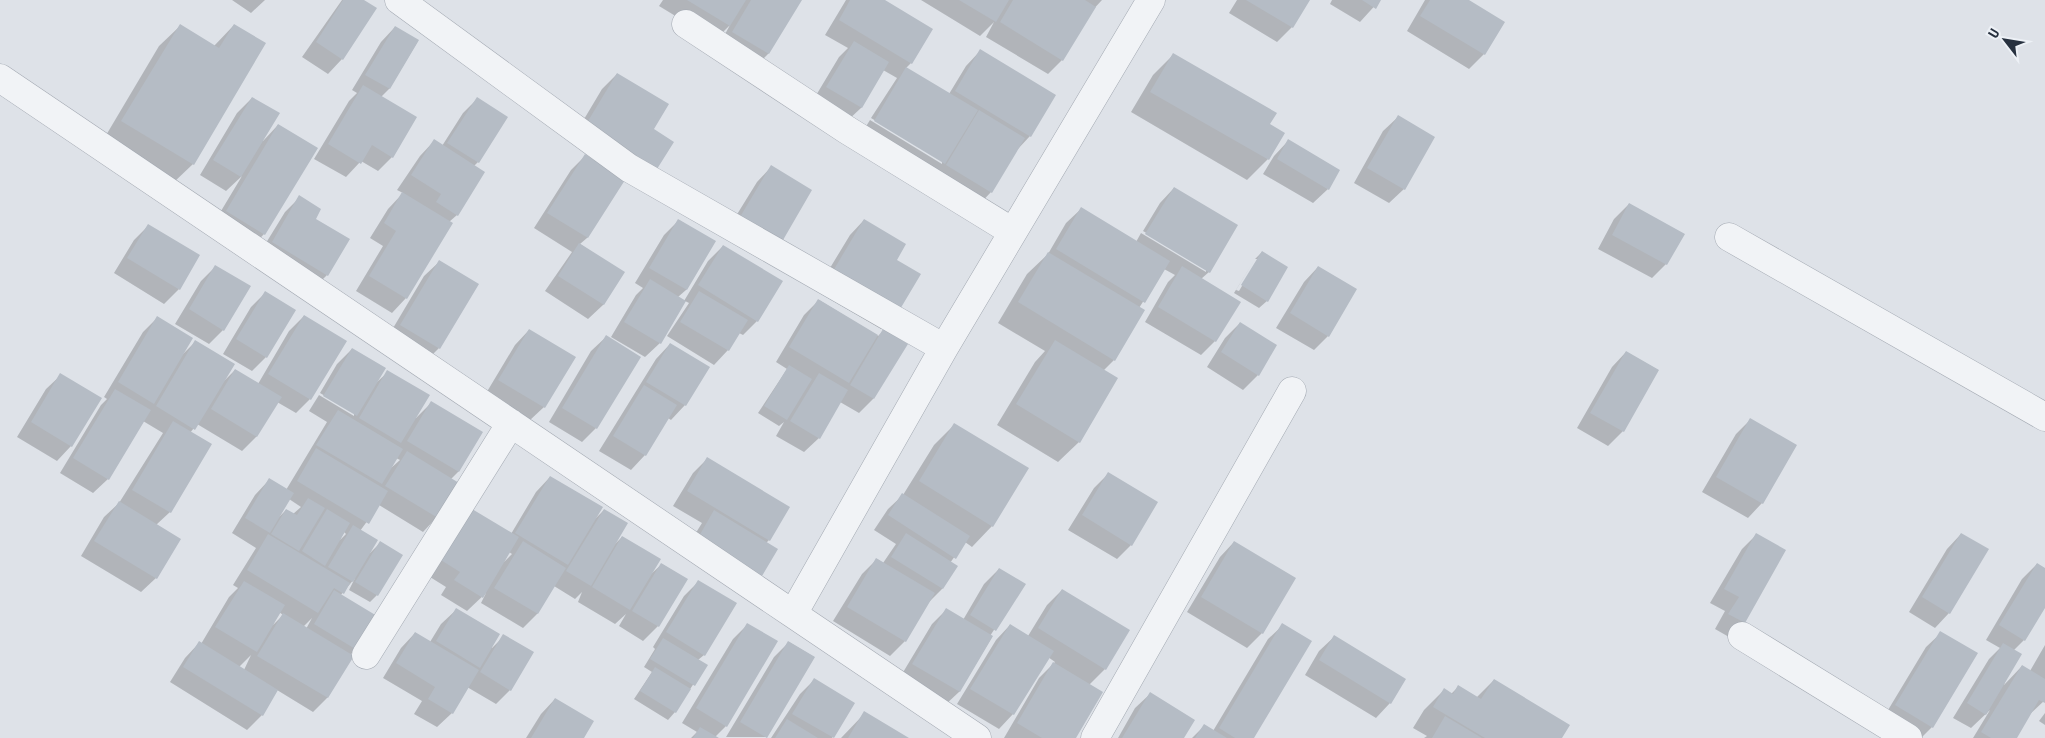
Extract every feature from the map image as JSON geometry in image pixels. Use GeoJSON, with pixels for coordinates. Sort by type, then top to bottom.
{"type":"FeatureCollection","features":[{"type":"Feature","properties":{"kind":"street"},"geometry":{"type":"LineString","coordinates":[[399,0],[629,168],[944,348]]}},
{"type":"Feature","properties":{"kind":"street"},"geometry":{"type":"LineString","coordinates":[[793,614],[944,348],[1151,0]]}},
{"type":"Feature","properties":{"kind":"street"},"geometry":{"type":"LineString","coordinates":[[686,24],[847,130],[1013,232]]}},
{"type":"Feature","properties":{"kind":"street"},"geometry":{"type":"LineString","coordinates":[[0,78],[977,738]]}},
{"type":"Feature","properties":{"kind":"street"},"geometry":{"type":"LineString","coordinates":[[1729,237],[2045,417]]}},
{"type":"Feature","properties":{"kind":"street"},"geometry":{"type":"LineString","coordinates":[[1095,738],[1292,391]]}},
{"type":"Feature","properties":{"kind":"street"},"geometry":{"type":"LineString","coordinates":[[366,655],[511,423]]}},
{"type":"Feature","properties":{"kind":"street"},"geometry":{"type":"LineString","coordinates":[[1742,636],[1908,738]]}},
{"type":"Feature","properties":{"kind":"building"},"geometry":{"type":"Polygon","coordinates":[[[343,0],[364,0],[377,8],[343,60],[316,42],[343,0]]]}},
{"type":"Feature","properties":{"kind":"building"},"geometry":{"type":"Polygon","coordinates":[[[687,0],[746,0],[730,26],[687,0]]]}},
{"type":"Feature","properties":{"kind":"building"},"geometry":{"type":"Polygon","coordinates":[[[751,0],[802,0],[769,54],[732,32],[751,0]]]}},
{"type":"Feature","properties":{"kind":"building"},"geometry":{"type":"Polygon","coordinates":[[[850,0],[885,0],[933,29],[912,64],[839,20],[850,0]]]}},
{"type":"Feature","properties":{"kind":"building"},"geometry":{"type":"Polygon","coordinates":[[[959,0],[1009,0],[996,22],[959,0]]]}},
{"type":"Feature","properties":{"kind":"building"},"geometry":{"type":"Polygon","coordinates":[[[1013,0],[1085,0],[1096,7],[1063,61],[1000,22],[1013,0]]]}},
{"type":"Feature","properties":{"kind":"building"},"geometry":{"type":"Polygon","coordinates":[[[1246,0],[1310,0],[1293,28],[1246,0]]]}},
{"type":"Feature","properties":{"kind":"building"},"geometry":{"type":"Polygon","coordinates":[[[1362,0],[1381,0],[1376,9],[1362,0]]]}},
{"type":"Feature","properties":{"kind":"building"},"geometry":{"type":"Polygon","coordinates":[[[1430,0],[1469,0],[1505,22],[1485,55],[1420,16],[1430,0]]]}},
{"type":"Feature","properties":{"kind":"building"},"geometry":{"type":"Polygon","coordinates":[[[180,24],[219,48],[234,24],[266,43],[194,165],[121,121],[180,24]]]}},
{"type":"Feature","properties":{"kind":"building"},"geometry":{"type":"Polygon","coordinates":[[[395,26],[419,40],[390,89],[365,75],[395,26]]]}},
{"type":"Feature","properties":{"kind":"building"},"geometry":{"type":"Polygon","coordinates":[[[854,41],[889,62],[862,108],[826,87],[854,41]]]}},
{"type":"Feature","properties":{"kind":"building"},"geometry":{"type":"Polygon","coordinates":[[[980,49],[1056,95],[1031,137],[955,91],[980,49]]]}},
{"type":"Feature","properties":{"kind":"building"},"geometry":{"type":"Polygon","coordinates":[[[1173,53],[1277,113],[1270,124],[1285,133],[1269,160],[1150,92],[1173,53]]]}},
{"type":"Feature","properties":{"kind":"building"},"geometry":{"type":"Polygon","coordinates":[[[906,67],[978,110],[945,164],[874,121],[906,67]]]}},
{"type":"Feature","properties":{"kind":"building"},"geometry":{"type":"Polygon","coordinates":[[[617,73],[669,104],[654,129],[674,142],[657,169],[585,126],[617,73]]]}},
{"type":"Feature","properties":{"kind":"building"},"geometry":{"type":"Polygon","coordinates":[[[363,85],[417,117],[393,158],[372,145],[361,164],[328,144],[363,85]]]}},
{"type":"Feature","properties":{"kind":"building"},"geometry":{"type":"Polygon","coordinates":[[[252,97],[280,113],[241,177],[213,160],[252,97]]]}},
{"type":"Feature","properties":{"kind":"building"},"geometry":{"type":"Polygon","coordinates":[[[477,97],[508,117],[479,163],[447,143],[477,97]]]}},
{"type":"Feature","properties":{"kind":"building"},"geometry":{"type":"Polygon","coordinates":[[[979,110],[1025,138],[992,193],[946,165],[979,110]]]}},
{"type":"Feature","properties":{"kind":"building"},"geometry":{"type":"Polygon","coordinates":[[[1398,115],[1435,137],[1405,190],[1367,168],[1398,115]]]}},
{"type":"Feature","properties":{"kind":"building"},"geometry":{"type":"Polygon","coordinates":[[[278,124],[318,148],[265,235],[226,211],[278,124]]]}},
{"type":"Feature","properties":{"kind":"building"},"geometry":{"type":"Polygon","coordinates":[[[434,139],[485,172],[458,216],[436,202],[441,194],[411,175],[434,139]]]}},
{"type":"Feature","properties":{"kind":"building"},"geometry":{"type":"Polygon","coordinates":[[[1288,139],[1340,170],[1329,190],[1277,159],[1288,139]]]}},
{"type":"Feature","properties":{"kind":"building"},"geometry":{"type":"Polygon","coordinates":[[[585,154],[625,180],[588,238],[547,213],[585,154]]]}},
{"type":"Feature","properties":{"kind":"building"},"geometry":{"type":"Polygon","coordinates":[[[771,165],[812,190],[779,247],[737,222],[771,165]]]}},
{"type":"Feature","properties":{"kind":"building"},"geometry":{"type":"Polygon","coordinates":[[[1174,187],[1238,225],[1210,273],[1145,234],[1174,187]]]}},
{"type":"Feature","properties":{"kind":"building"},"geometry":{"type":"Polygon","coordinates":[[[402,192],[453,223],[407,299],[369,276],[396,231],[384,223],[402,192]]]}},
{"type":"Feature","properties":{"kind":"building"},"geometry":{"type":"Polygon","coordinates":[[[299,195],[321,209],[316,219],[350,239],[328,276],[272,242],[299,195]]]}},
{"type":"Feature","properties":{"kind":"building"},"geometry":{"type":"Polygon","coordinates":[[[1629,203],[1685,234],[1667,265],[1612,235],[1629,203]]]}},
{"type":"Feature","properties":{"kind":"building"},"geometry":{"type":"Polygon","coordinates":[[[1081,207],[1170,261],[1145,303],[1056,249],[1081,207]]]}},
{"type":"Feature","properties":{"kind":"building"},"geometry":{"type":"Polygon","coordinates":[[[678,219],[716,241],[687,290],[649,268],[678,219]]]}},
{"type":"Feature","properties":{"kind":"building"},"geometry":{"type":"Polygon","coordinates":[[[864,219],[906,244],[897,260],[921,274],[896,316],[830,276],[864,219]]]}},
{"type":"Feature","properties":{"kind":"building"},"geometry":{"type":"Polygon","coordinates":[[[148,224],[200,255],[180,290],[127,258],[148,224]]]}},
{"type":"Feature","properties":{"kind":"building"},"geometry":{"type":"Polygon","coordinates":[[[579,243],[625,272],[604,305],[558,276],[579,243]]]}},
{"type":"Feature","properties":{"kind":"building"},"geometry":{"type":"Polygon","coordinates":[[[723,245],[783,281],[758,322],[698,285],[723,245]]]}},
{"type":"Feature","properties":{"kind":"building"},"geometry":{"type":"Polygon","coordinates":[[[1262,251],[1288,267],[1268,302],[1241,285],[1262,251]]]}},
{"type":"Feature","properties":{"kind":"building"},"geometry":{"type":"Polygon","coordinates":[[[1048,252],[1145,310],[1115,361],[1018,302],[1048,252]]]}},
{"type":"Feature","properties":{"kind":"building"},"geometry":{"type":"Polygon","coordinates":[[[439,260],[479,284],[440,349],[400,325],[439,260]]]}},
{"type":"Feature","properties":{"kind":"building"},"geometry":{"type":"Polygon","coordinates":[[[215,265],[251,286],[224,331],[189,309],[215,265]]]}},
{"type":"Feature","properties":{"kind":"building"},"geometry":{"type":"Polygon","coordinates":[[[1182,266],[1241,302],[1216,342],[1158,307],[1182,266]]]}},
{"type":"Feature","properties":{"kind":"building"},"geometry":{"type":"Polygon","coordinates":[[[1318,266],[1357,289],[1329,337],[1290,313],[1318,266]]]}},
{"type":"Feature","properties":{"kind":"building"},"geometry":{"type":"Polygon","coordinates":[[[650,279],[686,301],[661,344],[624,322],[650,279]]]}},
{"type":"Feature","properties":{"kind":"building"},"geometry":{"type":"Polygon","coordinates":[[[265,291],[296,310],[267,358],[236,339],[265,291]]]}},
{"type":"Feature","properties":{"kind":"building"},"geometry":{"type":"Polygon","coordinates":[[[699,291],[748,320],[729,351],[680,322],[699,291]]]}},
{"type":"Feature","properties":{"kind":"building"},"geometry":{"type":"Polygon","coordinates":[[[818,299],[878,335],[849,383],[789,347],[818,299]]]}},
{"type":"Feature","properties":{"kind":"building"},"geometry":{"type":"Polygon","coordinates":[[[304,315],[347,341],[311,400],[268,374],[304,315]]]}},
{"type":"Feature","properties":{"kind":"building"},"geometry":{"type":"Polygon","coordinates":[[[157,316],[193,338],[154,404],[118,382],[157,316]]]}},
{"type":"Feature","properties":{"kind":"building"},"geometry":{"type":"Polygon","coordinates":[[[1240,322],[1277,345],[1259,376],[1221,352],[1240,322]]]}},
{"type":"Feature","properties":{"kind":"building"},"geometry":{"type":"Polygon","coordinates":[[[529,329],[576,357],[545,408],[498,380],[529,329]]]}},
{"type":"Feature","properties":{"kind":"building"},"geometry":{"type":"Polygon","coordinates":[[[883,329],[908,344],[874,399],[850,385],[883,329]]]}},
{"type":"Feature","properties":{"kind":"building"},"geometry":{"type":"Polygon","coordinates":[[[606,335],[641,357],[597,429],[562,408],[606,335]]]}},
{"type":"Feature","properties":{"kind":"building"},"geometry":{"type":"Polygon","coordinates":[[[195,340],[235,364],[195,430],[156,406],[195,340]]]}},
{"type":"Feature","properties":{"kind":"building"},"geometry":{"type":"Polygon","coordinates":[[[1055,340],[1118,378],[1080,443],[1016,404],[1055,340]]]}},
{"type":"Feature","properties":{"kind":"building"},"geometry":{"type":"Polygon","coordinates":[[[670,343],[710,367],[686,406],[646,382],[670,343]]]}},
{"type":"Feature","properties":{"kind":"building"},"geometry":{"type":"Polygon","coordinates":[[[352,348],[386,368],[357,416],[323,396],[352,348]]]}},
{"type":"Feature","properties":{"kind":"building"},"geometry":{"type":"Polygon","coordinates":[[[1626,351],[1659,370],[1624,432],[1590,413],[1626,351]]]}},
{"type":"Feature","properties":{"kind":"building"},"geometry":{"type":"Polygon","coordinates":[[[789,365],[812,379],[787,420],[764,406],[789,365]]]}},
{"type":"Feature","properties":{"kind":"building"},"geometry":{"type":"Polygon","coordinates":[[[235,369],[282,397],[257,437],[211,409],[235,369]]]}},
{"type":"Feature","properties":{"kind":"building"},"geometry":{"type":"Polygon","coordinates":[[[387,370],[430,395],[401,443],[359,418],[387,370]]]}},
{"type":"Feature","properties":{"kind":"building"},"geometry":{"type":"Polygon","coordinates":[[[60,373],[102,398],[72,447],[31,422],[60,373]]]}},
{"type":"Feature","properties":{"kind":"building"},"geometry":{"type":"Polygon","coordinates":[[[819,373],[848,390],[820,439],[790,421],[819,373]]]}},
{"type":"Feature","properties":{"kind":"building"},"geometry":{"type":"Polygon","coordinates":[[[644,385],[677,405],[646,456],[613,436],[644,385]]]}},
{"type":"Feature","properties":{"kind":"building"},"geometry":{"type":"Polygon","coordinates":[[[115,389],[151,410],[109,480],[73,458],[115,389]]]}},
{"type":"Feature","properties":{"kind":"building"},"geometry":{"type":"Polygon","coordinates":[[[431,401],[483,432],[459,472],[407,441],[431,401]]]}},
{"type":"Feature","properties":{"kind":"building"},"geometry":{"type":"Polygon","coordinates":[[[338,410],[403,449],[382,484],[316,445],[338,410]]]}},
{"type":"Feature","properties":{"kind":"building"},"geometry":{"type":"Polygon","coordinates":[[[1750,418],[1797,445],[1763,504],[1716,477],[1750,418]]]}},
{"type":"Feature","properties":{"kind":"building"},"geometry":{"type":"Polygon","coordinates":[[[173,421],[212,444],[171,513],[132,490],[173,421]]]}},
{"type":"Feature","properties":{"kind":"building"},"geometry":{"type":"Polygon","coordinates":[[[954,423],[1029,468],[993,527],[919,481],[954,423]]]}},
{"type":"Feature","properties":{"kind":"building"},"geometry":{"type":"Polygon","coordinates":[[[316,448],[388,491],[369,524],[297,481],[316,448]]]}},
{"type":"Feature","properties":{"kind":"building"},"geometry":{"type":"Polygon","coordinates":[[[407,451],[459,483],[438,518],[385,486],[407,451]]]}},
{"type":"Feature","properties":{"kind":"building"},"geometry":{"type":"Polygon","coordinates":[[[707,457],[790,507],[770,541],[687,491],[707,457]]]}},
{"type":"Feature","properties":{"kind":"building"},"geometry":{"type":"Polygon","coordinates":[[[1108,472],[1158,502],[1132,546],[1082,515],[1108,472]]]}},
{"type":"Feature","properties":{"kind":"building"},"geometry":{"type":"Polygon","coordinates":[[[550,476],[603,507],[568,565],[515,533],[550,476]]]}},
{"type":"Feature","properties":{"kind":"building"},"geometry":{"type":"Polygon","coordinates":[[[269,478],[294,493],[270,533],[245,518],[269,478]]]}},
{"type":"Feature","properties":{"kind":"building"},"geometry":{"type":"Polygon","coordinates":[[[902,493],[970,536],[956,559],[888,515],[902,493]]]}},
{"type":"Feature","properties":{"kind":"building"},"geometry":{"type":"Polygon","coordinates":[[[308,498],[325,508],[299,551],[271,534],[286,509],[297,515],[308,498]]]}},
{"type":"Feature","properties":{"kind":"building"},"geometry":{"type":"Polygon","coordinates":[[[119,501],[181,539],[157,579],[94,541],[119,501]]]}},
{"type":"Feature","properties":{"kind":"building"},"geometry":{"type":"Polygon","coordinates":[[[467,506],[519,537],[483,598],[454,580],[460,572],[436,557],[467,506]]]}},
{"type":"Feature","properties":{"kind":"building"},"geometry":{"type":"Polygon","coordinates":[[[327,509],[350,523],[325,566],[302,551],[327,509]]]}},
{"type":"Feature","properties":{"kind":"building"},"geometry":{"type":"Polygon","coordinates":[[[604,509],[628,523],[591,586],[566,571],[604,509]]]}},
{"type":"Feature","properties":{"kind":"building"},"geometry":{"type":"Polygon","coordinates":[[[714,510],[778,549],[762,576],[698,538],[714,510]]]}},
{"type":"Feature","properties":{"kind":"building"},"geometry":{"type":"Polygon","coordinates":[[[353,525],[378,540],[353,582],[328,567],[353,525]]]}},
{"type":"Feature","properties":{"kind":"building"},"geometry":{"type":"Polygon","coordinates":[[[906,533],[958,566],[943,589],[891,557],[906,533]]]}},
{"type":"Feature","properties":{"kind":"building"},"geometry":{"type":"Polygon","coordinates":[[[1756,533],[1786,550],[1745,623],[1728,614],[1739,597],[1724,589],[1756,533]]]}},
{"type":"Feature","properties":{"kind":"building"},"geometry":{"type":"Polygon","coordinates":[[[1961,533],[1989,549],[1950,614],[1922,597],[1961,533]]]}},
{"type":"Feature","properties":{"kind":"building"},"geometry":{"type":"Polygon","coordinates":[[[268,534],[350,583],[344,594],[334,588],[318,613],[247,570],[268,534]]]}},
{"type":"Feature","properties":{"kind":"building"},"geometry":{"type":"Polygon","coordinates":[[[622,536],[661,559],[630,610],[592,587],[622,536]]]}},
{"type":"Feature","properties":{"kind":"building"},"geometry":{"type":"Polygon","coordinates":[[[380,541],[403,555],[378,596],[355,582],[380,541]]]}},
{"type":"Feature","properties":{"kind":"building"},"geometry":{"type":"Polygon","coordinates":[[[523,541],[566,568],[538,614],[494,588],[523,541]]]}},
{"type":"Feature","properties":{"kind":"building"},"geometry":{"type":"Polygon","coordinates":[[[1234,541],[1296,578],[1263,634],[1201,597],[1234,541]]]}},
{"type":"Feature","properties":{"kind":"building"},"geometry":{"type":"Polygon","coordinates":[[[876,558],[935,593],[906,642],[847,607],[876,558]]]}},
{"type":"Feature","properties":{"kind":"building"},"geometry":{"type":"Polygon","coordinates":[[[661,563],[688,579],[659,627],[632,611],[661,563]]]}},
{"type":"Feature","properties":{"kind":"building"},"geometry":{"type":"Polygon","coordinates":[[[2037,563],[2045,568],[2045,608],[2025,641],[1999,625],[2037,563]]]}},
{"type":"Feature","properties":{"kind":"building"},"geometry":{"type":"Polygon","coordinates":[[[999,568],[1026,584],[996,631],[970,615],[999,568]]]}},
{"type":"Feature","properties":{"kind":"building"},"geometry":{"type":"Polygon","coordinates":[[[698,580],[737,603],[705,656],[666,632],[698,580]]]}},
{"type":"Feature","properties":{"kind":"building"},"geometry":{"type":"Polygon","coordinates":[[[244,581],[285,605],[257,652],[215,627],[244,581]]]}},
{"type":"Feature","properties":{"kind":"building"},"geometry":{"type":"Polygon","coordinates":[[[1062,589],[1130,630],[1106,670],[1038,628],[1062,589]]]}},
{"type":"Feature","properties":{"kind":"building"},"geometry":{"type":"Polygon","coordinates":[[[334,590],[377,616],[357,650],[314,624],[334,590]]]}},
{"type":"Feature","properties":{"kind":"building"},"geometry":{"type":"Polygon","coordinates":[[[456,608],[500,634],[480,668],[436,641],[456,608]]]}},
{"type":"Feature","properties":{"kind":"building"},"geometry":{"type":"Polygon","coordinates":[[[946,608],[993,636],[960,692],[912,664],[946,608]]]}},
{"type":"Feature","properties":{"kind":"building"},"geometry":{"type":"Polygon","coordinates":[[[283,613],[354,656],[328,698],[257,656],[283,613]]]}},
{"type":"Feature","properties":{"kind":"building"},"geometry":{"type":"Polygon","coordinates":[[[747,623],[778,641],[727,727],[696,708],[747,623]]]}},
{"type":"Feature","properties":{"kind":"building"},"geometry":{"type":"Polygon","coordinates":[[[1282,623],[1312,641],[1254,738],[1235,738],[1219,728],[1282,623]]]}},
{"type":"Feature","properties":{"kind":"building"},"geometry":{"type":"Polygon","coordinates":[[[1010,624],[1054,651],[1014,715],[970,689],[1010,624]]]}},
{"type":"Feature","properties":{"kind":"building"},"geometry":{"type":"Polygon","coordinates":[[[1940,631],[1978,653],[1933,728],[1895,705],[1940,631]]]}},
{"type":"Feature","properties":{"kind":"building"},"geometry":{"type":"Polygon","coordinates":[[[415,632],[479,670],[453,714],[428,699],[435,687],[396,663],[415,632]]]}},
{"type":"Feature","properties":{"kind":"building"},"geometry":{"type":"Polygon","coordinates":[[[503,634],[534,652],[511,691],[480,672],[503,634]]]}},
{"type":"Feature","properties":{"kind":"building"},"geometry":{"type":"Polygon","coordinates":[[[1334,635],[1406,679],[1391,704],[1319,660],[1334,635]]]}},
{"type":"Feature","properties":{"kind":"building"},"geometry":{"type":"Polygon","coordinates":[[[663,638],[708,665],[695,686],[650,659],[663,638]]]}},
{"type":"Feature","properties":{"kind":"building"},"geometry":{"type":"Polygon","coordinates":[[[199,641],[278,690],[263,716],[183,667],[199,641]]]}},
{"type":"Feature","properties":{"kind":"building"},"geometry":{"type":"Polygon","coordinates":[[[788,641],[815,657],[767,738],[740,722],[788,641]]]}},
{"type":"Feature","properties":{"kind":"building"},"geometry":{"type":"Polygon","coordinates":[[[2003,643],[2022,654],[1986,715],[1967,703],[2003,643]]]}},
{"type":"Feature","properties":{"kind":"building"},"geometry":{"type":"Polygon","coordinates":[[[1053,662],[1103,692],[1076,738],[1042,738],[1017,723],[1053,662]]]}},
{"type":"Feature","properties":{"kind":"building"},"geometry":{"type":"Polygon","coordinates":[[[2022,665],[2045,679],[2045,703],[2039,700],[2017,738],[1991,738],[1981,732],[2022,665]]]}},
{"type":"Feature","properties":{"kind":"building"},"geometry":{"type":"Polygon","coordinates":[[[655,667],[691,689],[676,713],[640,691],[655,667]]]}},
{"type":"Feature","properties":{"kind":"building"},"geometry":{"type":"Polygon","coordinates":[[[814,678],[855,703],[834,738],[792,714],[814,678]]]}},
{"type":"Feature","properties":{"kind":"building"},"geometry":{"type":"Polygon","coordinates":[[[1494,679],[1570,725],[1562,738],[1485,738],[1433,707],[1444,688],[1453,694],[1458,685],[1481,699],[1494,679]]]}},
{"type":"Feature","properties":{"kind":"building"},"geometry":{"type":"Polygon","coordinates":[[[1150,692],[1195,720],[1184,738],[1122,738],[1150,692]]]}},
{"type":"Feature","properties":{"kind":"building"},"geometry":{"type":"Polygon","coordinates":[[[555,698],[594,721],[584,738],[531,738],[555,698]]]}},
{"type":"Feature","properties":{"kind":"building"},"geometry":{"type":"Polygon","coordinates":[[[864,711],[909,738],[848,738],[864,711]]]}},
{"type":"Feature","properties":{"kind":"building"},"geometry":{"type":"Polygon","coordinates":[[[1445,716],[1482,738],[1432,738],[1445,716]]]}},
{"type":"Feature","properties":{"kind":"building"},"geometry":{"type":"Polygon","coordinates":[[[787,719],[818,738],[775,738],[787,719]]]}},
{"type":"Feature","properties":{"kind":"building"},"geometry":{"type":"Polygon","coordinates":[[[1204,724],[1227,738],[1195,738],[1204,724]]]}},
{"type":"Feature","properties":{"kind":"building"},"geometry":{"type":"Polygon","coordinates":[[[700,727],[719,738],[693,738],[700,727]]]}}]}
